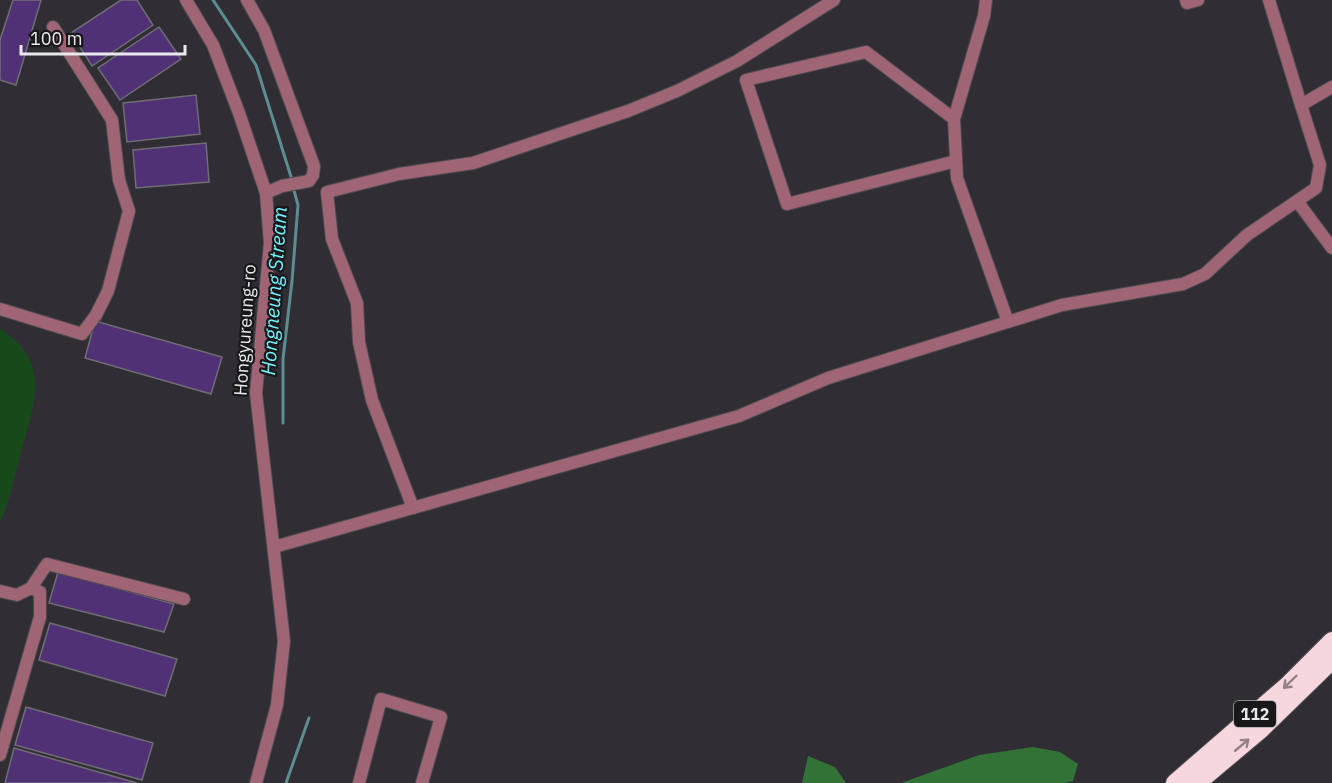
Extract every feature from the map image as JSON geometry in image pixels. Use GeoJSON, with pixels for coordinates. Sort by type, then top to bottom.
{"type":"FeatureCollection","features":[{"type":"Feature","properties":{"kind":"highway","name":"112"},"geometry":{"type":"LineString","coordinates":[[1175,783],[1287,686],[1332,641]]}},
{"type":"Feature","properties":{"kind":"highway","name":"112"},"geometry":{"type":"LineString","coordinates":[[1197,783],[1261,729],[1332,660]]}},
{"type":"Feature","properties":{"kind":"street","name":"Hongyureung-ro"},"geometry":{"type":"LineString","coordinates":[[186,0],[213,45],[266,193],[270,243],[256,393],[279,545],[285,641],[277,705],[256,783]]}},
{"type":"Feature","properties":{"kind":"street"},"geometry":{"type":"LineString","coordinates":[[247,0],[264,30],[314,166],[309,181],[266,193]]}},
{"type":"Feature","properties":{"kind":"street"},"geometry":{"type":"LineString","coordinates":[[413,508],[372,400],[359,342],[357,303],[332,240],[327,192],[399,174],[473,163],[628,111],[677,91],[737,61],[834,0]]}},
{"type":"Feature","properties":{"kind":"street"},"geometry":{"type":"LineString","coordinates":[[986,0],[984,16],[954,119],[957,178],[1008,322]]}},
{"type":"Feature","properties":{"kind":"street"},"geometry":{"type":"LineString","coordinates":[[1186,0],[1187,3],[1198,0]]}},
{"type":"Feature","properties":{"kind":"street"},"geometry":{"type":"LineString","coordinates":[[279,545],[739,416],[828,378],[1062,305],[1183,284],[1205,274],[1247,235],[1316,188],[1320,165],[1269,0]]}},
{"type":"Feature","properties":{"kind":"street"},"geometry":{"type":"LineString","coordinates":[[0,309],[82,334],[96,315],[108,291],[129,211],[119,180],[112,120],[53,27]]}},
{"type":"Feature","properties":{"kind":"street"},"geometry":{"type":"LineString","coordinates":[[746,80],[866,52],[954,119]]}},
{"type":"Feature","properties":{"kind":"street"},"geometry":{"type":"LineString","coordinates":[[737,61],[746,80],[787,204],[956,161]]}},
{"type":"Feature","properties":{"kind":"street"},"geometry":{"type":"LineString","coordinates":[[1301,105],[1332,87]]}},
{"type":"Feature","properties":{"kind":"street"},"geometry":{"type":"LineString","coordinates":[[1297,201],[1332,248]]}},
{"type":"Feature","properties":{"kind":"street"},"geometry":{"type":"LineString","coordinates":[[0,591],[17,595],[31,588],[47,564],[184,599]]}},
{"type":"Feature","properties":{"kind":"street"},"geometry":{"type":"LineString","coordinates":[[0,755],[40,617],[40,592],[31,588]]}},
{"type":"Feature","properties":{"kind":"street"},"geometry":{"type":"LineString","coordinates":[[359,783],[381,699],[441,717],[422,783]]}},
{"type":"Feature","properties":{"kind":"green space"},"geometry":{"type":"Polygon","coordinates":[[[0,329],[17,342],[28,356],[35,386],[30,420],[9,498],[0,522],[0,329]]]}},
{"type":"Feature","properties":{"kind":"green space"},"geometry":{"type":"Polygon","coordinates":[[[1033,747],[1060,752],[1078,764],[1073,781],[1065,783],[901,783],[979,755],[1033,747]]]}},
{"type":"Feature","properties":{"kind":"green space"},"geometry":{"type":"Polygon","coordinates":[[[808,756],[835,767],[846,783],[802,783],[808,756]]]}},
{"type":"Feature","properties":{"kind":"building"},"geometry":{"type":"Polygon","coordinates":[[[13,0],[41,0],[16,85],[0,80],[0,40],[13,0]]]}},
{"type":"Feature","properties":{"kind":"building"},"geometry":{"type":"Polygon","coordinates":[[[121,0],[137,0],[153,25],[92,66],[71,33],[121,0]]]}},
{"type":"Feature","properties":{"kind":"building"},"geometry":{"type":"Polygon","coordinates":[[[159,27],[181,59],[120,100],[98,68],[159,27]]]}},
{"type":"Feature","properties":{"kind":"building"},"geometry":{"type":"Polygon","coordinates":[[[196,95],[200,134],[127,142],[123,103],[196,95]]]}},
{"type":"Feature","properties":{"kind":"building"},"geometry":{"type":"Polygon","coordinates":[[[206,143],[209,182],[136,188],[133,150],[206,143]]]}},
{"type":"Feature","properties":{"kind":"building"},"geometry":{"type":"Polygon","coordinates":[[[95,321],[222,357],[211,394],[85,358],[95,321]]]}},
{"type":"Feature","properties":{"kind":"building"},"geometry":{"type":"Polygon","coordinates":[[[58,572],[174,604],[164,632],[49,603],[58,572]]]}},
{"type":"Feature","properties":{"kind":"building"},"geometry":{"type":"Polygon","coordinates":[[[50,623],[177,659],[165,696],[39,660],[50,623]]]}},
{"type":"Feature","properties":{"kind":"building"},"geometry":{"type":"Polygon","coordinates":[[[26,707],[153,743],[142,780],[15,745],[26,707]]]}},
{"type":"Feature","properties":{"kind":"building"},"geometry":{"type":"Polygon","coordinates":[[[14,748],[137,783],[5,783],[14,748]]]}},
{"type":"Feature","properties":{"kind":"waterway","name":"Hongneung Stream"},"geometry":{"type":"LineString","coordinates":[[213,0],[256,65],[292,180]]}},
{"type":"Feature","properties":{"kind":"waterway","name":"Hongneung Stream"},"geometry":{"type":"LineString","coordinates":[[283,423],[283,359],[298,205],[293,187]]}},
{"type":"Feature","properties":{"kind":"waterway","name":"Hongneung Stream"},"geometry":{"type":"LineString","coordinates":[[286,783],[309,718]]}}]}
